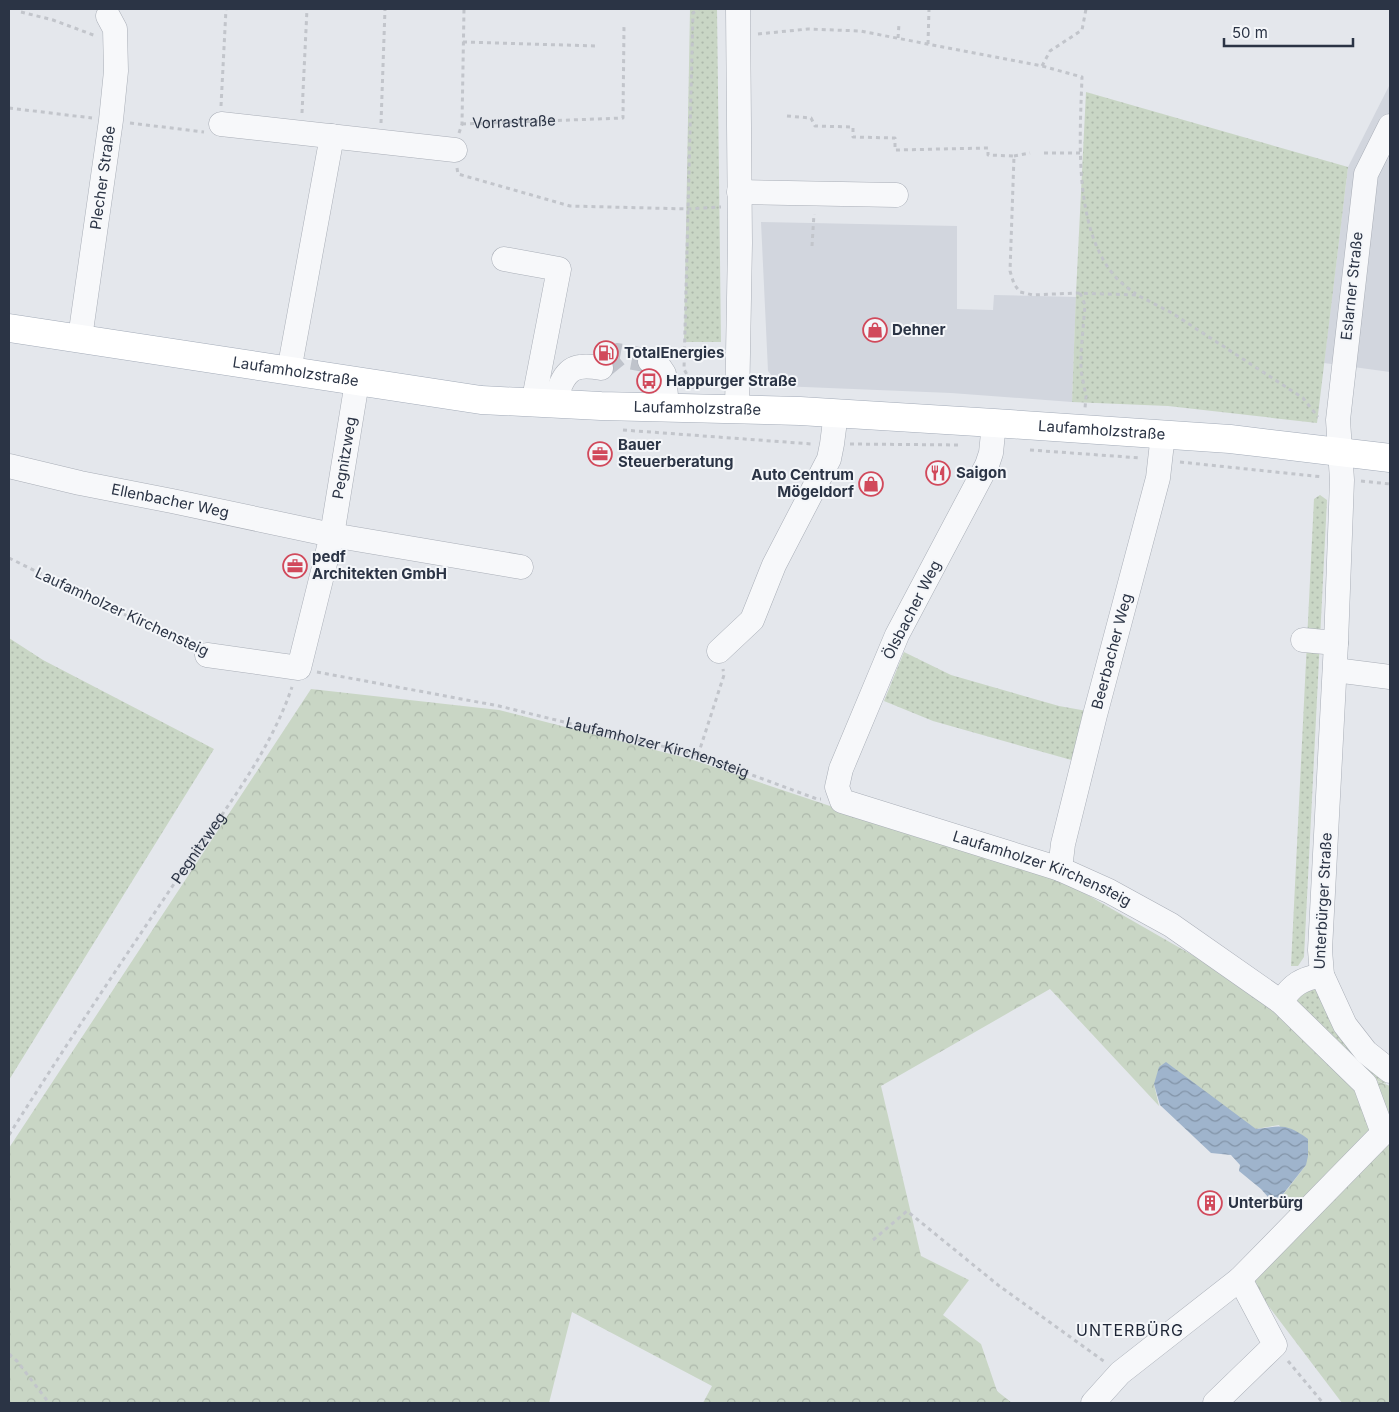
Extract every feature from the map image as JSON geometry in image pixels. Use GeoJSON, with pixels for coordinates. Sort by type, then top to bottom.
{"type":"FeatureCollection","features":[{"type":"Feature","properties":{"kind":"main road","name":"Laufamholzstraße"},"geometry":{"type":"LineString","coordinates":[[9,328],[456,398],[543,404],[737,408],[836,413],[993,435],[1085,429],[1162,447],[1230,439],[1390,458]]}},
{"type":"Feature","properties":{"kind":"street"},"geometry":{"type":"LineString","coordinates":[[737,408],[738,9]]}},
{"type":"Feature","properties":{"kind":"street","name":"Plecher Straße"},"geometry":{"type":"LineString","coordinates":[[80,338],[111,120],[116,71],[115,29],[108,16]]}},
{"type":"Feature","properties":{"kind":"street"},"geometry":{"type":"LineString","coordinates":[[220,124],[455,150]]}},
{"type":"Feature","properties":{"kind":"street","name":"Eslarner Straße"},"geometry":{"type":"LineString","coordinates":[[1340,452],[1339,411],[1366,174],[1390,126]]}},
{"type":"Feature","properties":{"kind":"street"},"geometry":{"type":"LineString","coordinates":[[289,371],[332,136]]}},
{"type":"Feature","properties":{"kind":"street"},"geometry":{"type":"LineString","coordinates":[[739,199],[814,194],[896,196]]}},
{"type":"Feature","properties":{"kind":"street"},"geometry":{"type":"LineString","coordinates":[[504,259],[558,268],[543,404]]}},
{"type":"Feature","properties":{"kind":"street"},"geometry":{"type":"LineString","coordinates":[[650,361],[658,365],[664,374],[667,407]]}},
{"type":"Feature","properties":{"kind":"street"},"geometry":{"type":"LineString","coordinates":[[543,404],[570,371],[580,366],[601,368]]}},
{"type":"Feature","properties":{"kind":"street","name":"Pegnitzweg"},"geometry":{"type":"LineString","coordinates":[[299,668],[332,535],[357,382]]}},
{"type":"Feature","properties":{"kind":"street"},"geometry":{"type":"LineString","coordinates":[[719,651],[752,620],[774,565],[823,472],[832,444],[836,413]]}},
{"type":"Feature","properties":{"kind":"street","name":"Ölsbacher Weg"},"geometry":{"type":"LineString","coordinates":[[842,801],[837,788],[841,769],[898,635],[990,459],[993,435]]}},
{"type":"Feature","properties":{"kind":"street","name":"Beerbacher Weg"},"geometry":{"type":"LineString","coordinates":[[1060,869],[1063,844],[1102,688],[1158,478],[1162,447]]}},
{"type":"Feature","properties":{"kind":"street","name":"Unterbürger Straße"},"geometry":{"type":"LineString","coordinates":[[1281,1002],[1294,985],[1308,978],[1322,975],[1320,950],[1335,670],[1342,480],[1340,452]]}},
{"type":"Feature","properties":{"kind":"street","name":"Ellenbacher Weg"},"geometry":{"type":"LineString","coordinates":[[9,466],[80,483],[332,535]]}},
{"type":"Feature","properties":{"kind":"street"},"geometry":{"type":"LineString","coordinates":[[332,535],[521,567]]}},
{"type":"Feature","properties":{"kind":"street"},"geometry":{"type":"LineString","coordinates":[[1303,640],[1336,643]]}},
{"type":"Feature","properties":{"kind":"street","name":"Laufamholzer Kirchensteig"},"geometry":{"type":"LineString","coordinates":[[207,655],[299,668]]}},
{"type":"Feature","properties":{"kind":"street"},"geometry":{"type":"LineString","coordinates":[[1335,670],[1390,677]]}},
{"type":"Feature","properties":{"kind":"street","name":"Laufamholzer Kirchensteig"},"geometry":{"type":"LineString","coordinates":[[842,801],[1060,869],[1110,890],[1171,926],[1281,1002]]}},
{"type":"Feature","properties":{"kind":"street"},"geometry":{"type":"LineString","coordinates":[[1322,975],[1345,1025],[1366,1052],[1390,1071]]}},
{"type":"Feature","properties":{"kind":"street"},"geometry":{"type":"LineString","coordinates":[[1093,1403],[1120,1373],[1240,1279],[1386,1133],[1365,1084],[1281,1002]]}},
{"type":"Feature","properties":{"kind":"street"},"geometry":{"type":"LineString","coordinates":[[1215,1403],[1275,1345],[1240,1279]]}},
{"type":"Feature","properties":{"kind":"path"},"geometry":{"type":"LineString","coordinates":[[9,108],[211,133],[220,124],[226,9]]}},
{"type":"Feature","properties":{"kind":"path"},"geometry":{"type":"LineString","coordinates":[[301,133],[307,9]]}},
{"type":"Feature","properties":{"kind":"path"},"geometry":{"type":"LineString","coordinates":[[380,142],[385,9]]}},
{"type":"Feature","properties":{"kind":"path","name":"Vorrastraße"},"geometry":{"type":"LineString","coordinates":[[464,9],[462,124],[623,118],[624,26]]}},
{"type":"Feature","properties":{"kind":"path"},"geometry":{"type":"LineString","coordinates":[[693,436],[694,386],[684,369],[693,13],[699,9]]}},
{"type":"Feature","properties":{"kind":"path"},"geometry":{"type":"LineString","coordinates":[[928,44],[929,9]]}},
{"type":"Feature","properties":{"kind":"path"},"geometry":{"type":"LineString","coordinates":[[1042,66],[1050,51],[1082,30],[1086,9]]}},
{"type":"Feature","properties":{"kind":"path"},"geometry":{"type":"LineString","coordinates":[[20,12],[53,20],[116,42]]}},
{"type":"Feature","properties":{"kind":"path"},"geometry":{"type":"LineString","coordinates":[[898,38],[899,24]]}},
{"type":"Feature","properties":{"kind":"path"},"geometry":{"type":"LineString","coordinates":[[737,36],[808,29],[860,31],[1042,66],[1082,77],[1080,153],[1082,187],[1086,212],[1101,257],[1113,275],[1125,287],[1137,295],[1172,313],[1303,398],[1319,418]]}},
{"type":"Feature","properties":{"kind":"path"},"geometry":{"type":"LineString","coordinates":[[464,42],[597,46]]}},
{"type":"Feature","properties":{"kind":"path"},"geometry":{"type":"LineString","coordinates":[[787,116],[811,118],[815,126],[853,127],[853,137],[895,138],[895,150],[988,148],[988,155],[1014,156],[1030,153]]}},
{"type":"Feature","properties":{"kind":"path"},"geometry":{"type":"LineString","coordinates":[[455,150],[458,174],[570,206],[689,209],[739,199]]}},
{"type":"Feature","properties":{"kind":"path"},"geometry":{"type":"LineString","coordinates":[[1044,153],[1080,153]]}},
{"type":"Feature","properties":{"kind":"path"},"geometry":{"type":"LineString","coordinates":[[1014,156],[1010,271],[1014,284],[1020,292],[1033,295],[1080,293],[1137,295]]}},
{"type":"Feature","properties":{"kind":"path"},"geometry":{"type":"LineString","coordinates":[[812,246],[814,194]]}},
{"type":"Feature","properties":{"kind":"path"},"geometry":{"type":"LineString","coordinates":[[1080,293],[1085,305],[1081,353],[1081,371],[1086,396],[1085,429]]}},
{"type":"Feature","properties":{"kind":"path"},"geometry":{"type":"LineString","coordinates":[[832,444],[993,435],[1162,447],[1310,475],[1390,484]]}},
{"type":"Feature","properties":{"kind":"path","name":"Laufamholzer Kirchensteig"},"geometry":{"type":"LineString","coordinates":[[9,558],[207,655]]}},
{"type":"Feature","properties":{"kind":"path"},"geometry":{"type":"LineString","coordinates":[[698,755],[724,675],[719,651]]}},
{"type":"Feature","properties":{"kind":"path","name":"Laufamholzer Kirchensteig"},"geometry":{"type":"LineString","coordinates":[[299,668],[500,706],[698,755],[816,799],[842,801]]}},
{"type":"Feature","properties":{"kind":"path","name":"Pegnitzweg"},"geometry":{"type":"LineString","coordinates":[[9,1135],[128,952],[246,778],[280,720],[299,668]]}},
{"type":"Feature","properties":{"kind":"path"},"geometry":{"type":"LineString","coordinates":[[874,1240],[907,1211],[998,1285],[1072,1336],[1120,1373]]}},
{"type":"Feature","properties":{"kind":"path"},"geometry":{"type":"LineString","coordinates":[[1275,1345],[1323,1403]]}},
{"type":"Feature","properties":{"kind":"path"},"geometry":{"type":"LineString","coordinates":[[9,1354],[17,1361],[49,1403]]}},
{"type":"Feature","properties":{"kind":"shaded area"},"geometry":{"type":"Polygon","coordinates":[[[1390,84],[1390,372],[1324,363],[1348,167],[1390,84]]]}},
{"type":"Feature","properties":{"kind":"shaded area"},"geometry":{"type":"Polygon","coordinates":[[[761,222],[957,226],[957,309],[993,310],[994,295],[1076,297],[1072,402],[951,393],[780,386],[768,371],[761,222]]]}},
{"type":"Feature","properties":{"kind":"green space"},"geometry":{"type":"Polygon","coordinates":[[[690,9],[717,9],[721,342],[684,342],[690,9]]]}},
{"type":"Feature","properties":{"kind":"green space"},"geometry":{"type":"Polygon","coordinates":[[[1086,92],[1348,167],[1317,423],[1168,406],[1072,402],[1086,92]]]}},
{"type":"Feature","properties":{"kind":"green space"},"geometry":{"type":"Polygon","coordinates":[[[1320,495],[1327,500],[1304,957],[1298,966],[1291,966],[1314,499],[1320,495]]]}},
{"type":"Feature","properties":{"kind":"green space"},"geometry":{"type":"Polygon","coordinates":[[[9,638],[43,660],[214,749],[9,1080],[9,638]]]}},
{"type":"Feature","properties":{"kind":"green space"},"geometry":{"type":"Polygon","coordinates":[[[904,652],[951,675],[1059,706],[1087,711],[1075,761],[933,721],[884,701],[904,652]]]}},
{"type":"Feature","properties":{"kind":"green space"},"geometry":{"type":"Polygon","coordinates":[[[311,689],[499,710],[690,759],[833,807],[1051,874],[1297,1015],[1367,1077],[1390,1086],[1390,1403],[1342,1403],[1248,1279],[1303,1225],[1279,1200],[1306,1165],[1279,1125],[1256,1129],[1154,1084],[1159,1106],[1050,989],[881,1086],[921,1256],[969,1280],[943,1315],[981,1344],[997,1391],[1012,1403],[703,1403],[712,1386],[572,1312],[549,1403],[9,1403],[9,1148],[311,689]]]}},
{"type":"Feature","properties":{"kind":"green space"},"geometry":{"type":"Polygon","coordinates":[[[1316,988],[1383,1076],[1386,1084],[1367,1077],[1300,1008],[1297,1000],[1303,990],[1316,988]]]}},
{"type":"Feature","properties":{"kind":"water"},"geometry":{"type":"Polygon","coordinates":[[[1166,1062],[1256,1129],[1283,1127],[1294,1130],[1308,1139],[1306,1165],[1280,1198],[1268,1197],[1239,1171],[1240,1165],[1231,1155],[1211,1153],[1160,1105],[1154,1084],[1159,1067],[1166,1062]]]}},
{"type":"Feature","properties":{"kind":"tunnel"},"geometry":{"type":"LineString","coordinates":[[601,368],[617,355],[650,361]]}},
{"type":"Feature","properties":{"kind":"place","name":"Dehner"},"geometry":{"type":"Point","coordinates":[875,330]}},
{"type":"Feature","properties":{"kind":"place","name":"TotalEnergies"},"geometry":{"type":"Point","coordinates":[606,353]}},
{"type":"Feature","properties":{"kind":"place","name":"Happurger Straße"},"geometry":{"type":"Point","coordinates":[649,381]}},
{"type":"Feature","properties":{"kind":"place","name":"Bauer Steuerberatung"},"geometry":{"type":"Point","coordinates":[600,454]}},
{"type":"Feature","properties":{"kind":"place","name":"Saigon"},"geometry":{"type":"Point","coordinates":[938,473]}},
{"type":"Feature","properties":{"kind":"place","name":"Auto Centrum Mögeldorf"},"geometry":{"type":"Point","coordinates":[871,484]}},
{"type":"Feature","properties":{"kind":"place","name":"pedf Architekten GmbH"},"geometry":{"type":"Point","coordinates":[295,566]}},
{"type":"Feature","properties":{"kind":"place","name":"Unterbürg"},"geometry":{"type":"Point","coordinates":[1210,1203]}},
{"type":"Feature","properties":{"kind":"district","name":"UNTERBÜRG"},"geometry":{"type":"Point","coordinates":[1130,1330]}}]}
